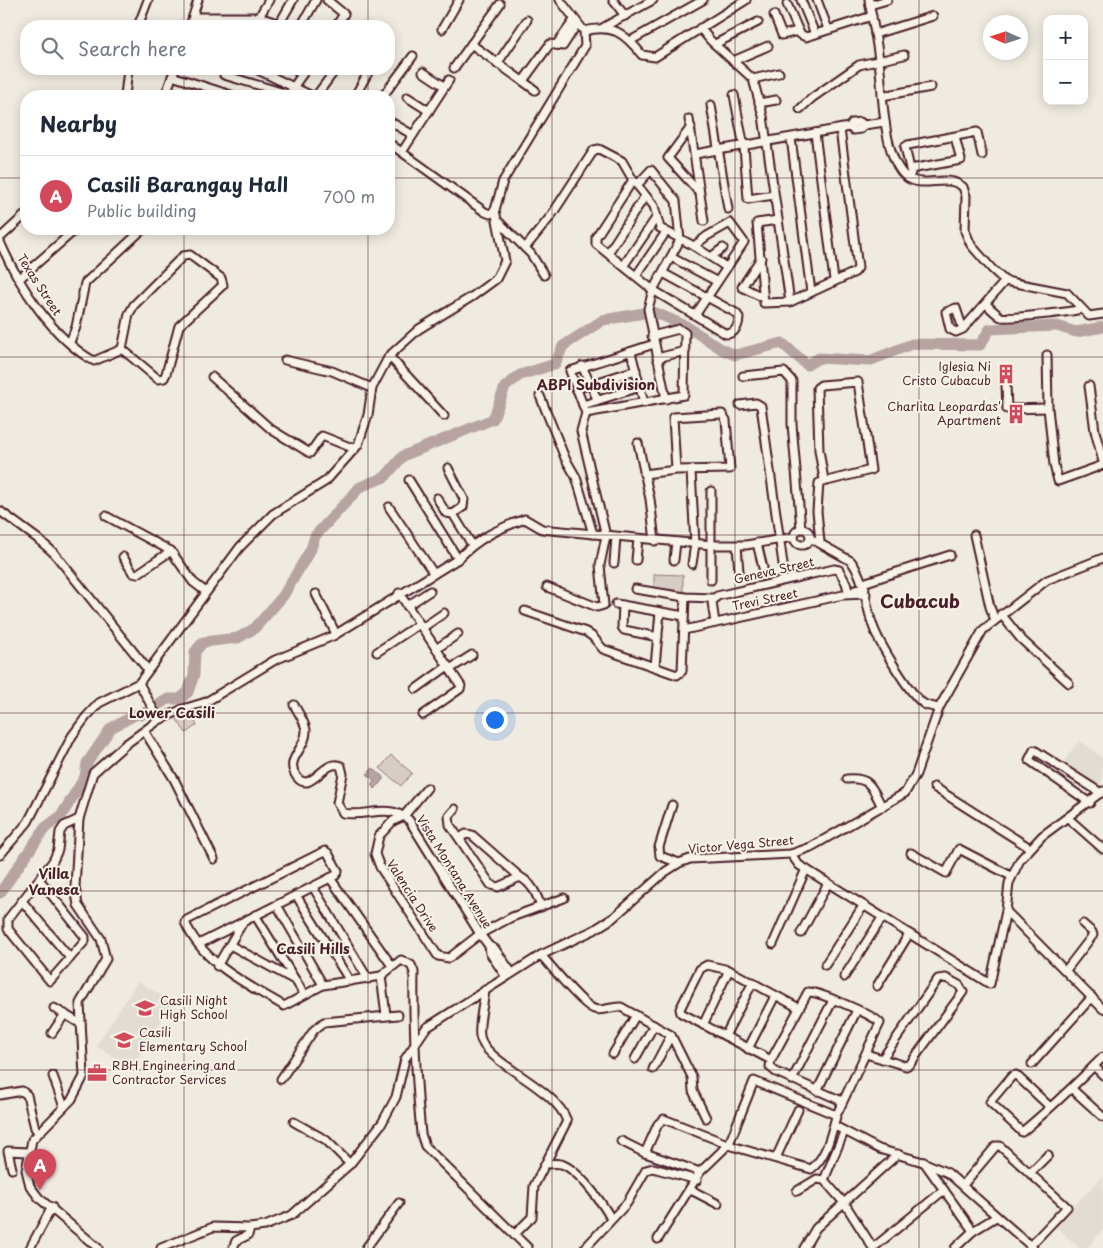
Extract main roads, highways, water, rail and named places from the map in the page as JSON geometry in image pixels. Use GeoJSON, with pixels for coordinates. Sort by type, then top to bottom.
{"type":"FeatureCollection","features":[{"type":"Feature","properties":{"kind":"waterway"},"geometry":{"type":"LineString","coordinates":[[0,893],[45,828],[61,816],[85,777],[87,763],[111,728],[137,714],[141,715],[168,699],[180,699],[188,692],[194,675],[195,652],[203,642],[238,638],[255,628],[283,596],[311,549],[315,536],[360,487],[385,477],[403,456],[493,419],[505,387],[520,375],[555,364],[563,346],[603,320],[644,313],[656,313],[686,326],[723,350],[735,355],[782,343],[807,365],[819,358],[869,361],[912,344],[980,345],[990,329],[1057,326],[1076,332],[1103,327]]}},
{"type":"Feature","properties":{"kind":"place","name":"Iglesia Ni Cristo Cubacub"},"geometry":{"type":"Point","coordinates":[1006,374]}},
{"type":"Feature","properties":{"kind":"place","name":"Charlita Leopardas' Apartment"},"geometry":{"type":"Point","coordinates":[1016,414]}},
{"type":"Feature","properties":{"kind":"place","name":"Casili Night High School"},"geometry":{"type":"Point","coordinates":[145,1008]}},
{"type":"Feature","properties":{"kind":"place","name":"Casili Elementary School"},"geometry":{"type":"Point","coordinates":[124,1040]}},
{"type":"Feature","properties":{"kind":"place","name":"RBH Engineering and Contractor Services"},"geometry":{"type":"Point","coordinates":[97,1073]}},
{"type":"Feature","properties":{"kind":"place","name":"Casili Barangay Hall"},"geometry":{"type":"Point","coordinates":[40,1190]}},
{"type":"Feature","properties":{"kind":"district","name":"ABPI Subdivision"},"geometry":{"type":"Point","coordinates":[596,385]}},
{"type":"Feature","properties":{"kind":"district","name":"Cubacub"},"geometry":{"type":"Point","coordinates":[920,602]}},
{"type":"Feature","properties":{"kind":"district","name":"Lower Casili"},"geometry":{"type":"Point","coordinates":[172,713]}},
{"type":"Feature","properties":{"kind":"district","name":"Villa Vanesa"},"geometry":{"type":"Point","coordinates":[54,882]}},
{"type":"Feature","properties":{"kind":"district","name":"Casili Hills"},"geometry":{"type":"Point","coordinates":[313,949]}}]}
